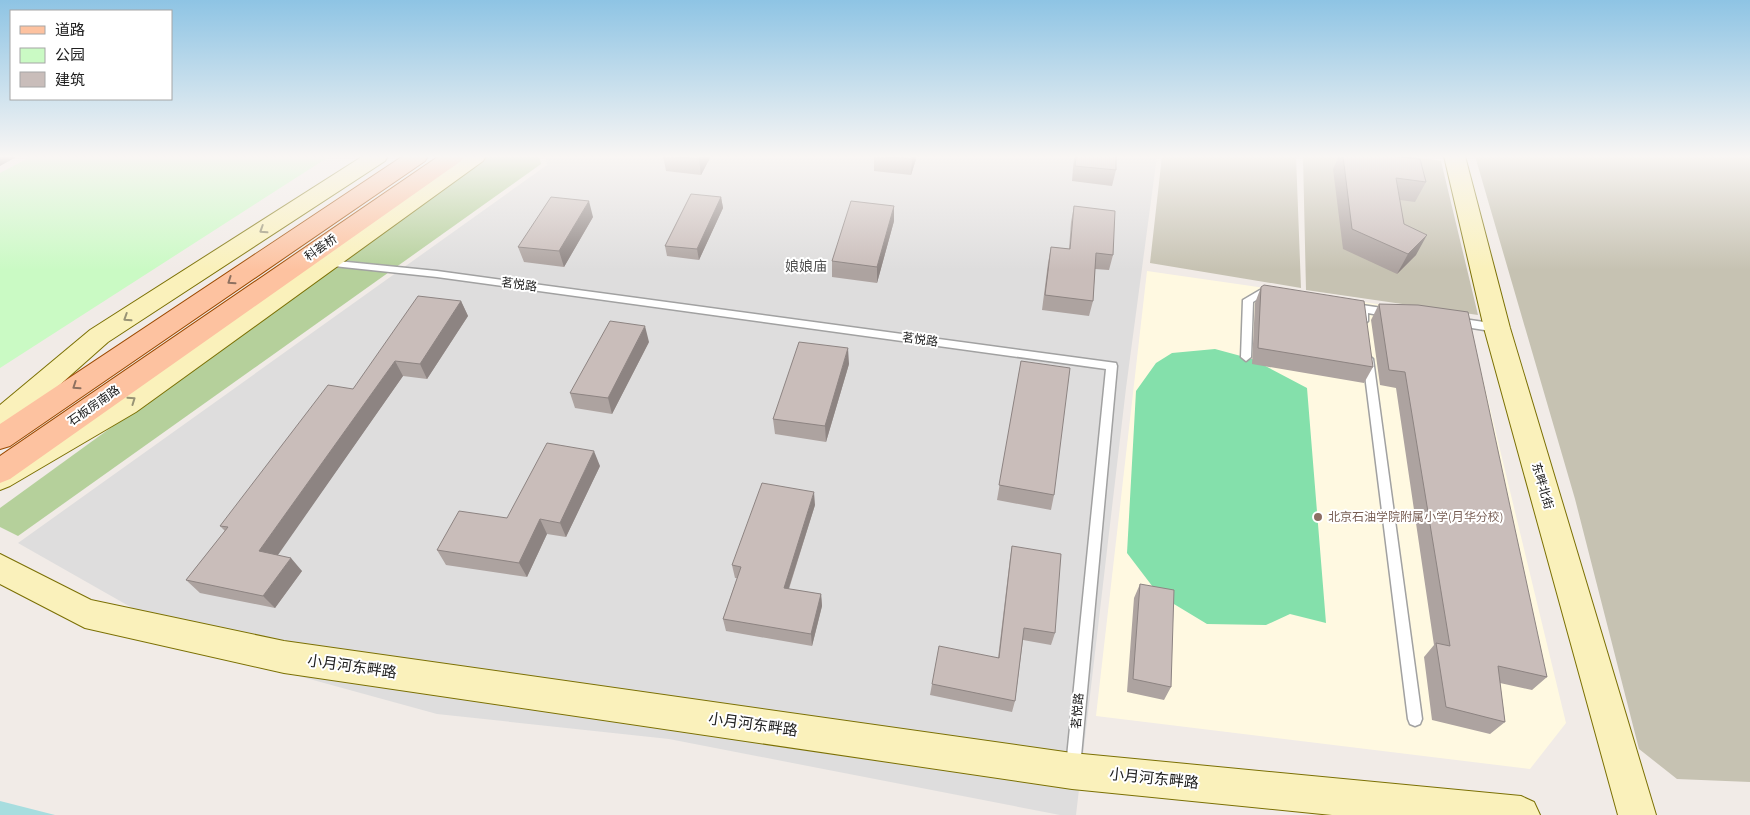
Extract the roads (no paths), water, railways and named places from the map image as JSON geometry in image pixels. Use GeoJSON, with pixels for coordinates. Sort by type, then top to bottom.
{"type":"FeatureCollection","features":[{"type":"Feature","properties":{"kind":"main road","name":"科荟桥"},"geometry":{"type":"LineString","coordinates":[[0,438],[360,194]]}},
{"type":"Feature","properties":{"kind":"main road","name":"科荟桥"},"geometry":{"type":"LineString","coordinates":[[189,340],[398,194]]}},
{"type":"Feature","properties":{"kind":"main road","name":"石板房南路"},"geometry":{"type":"LineString","coordinates":[[0,471],[189,340]]}},
{"type":"Feature","properties":{"kind":"street"},"geometry":{"type":"LineString","coordinates":[[0,421],[100,336],[318,194]]}},
{"type":"Feature","properties":{"kind":"street"},"geometry":{"type":"LineString","coordinates":[[0,478],[126,405],[422,194]]}},
{"type":"Feature","properties":{"kind":"street","name":"东畔北街"},"geometry":{"type":"LineString","coordinates":[[1464,194],[1497,328],[1636,815]]}},
{"type":"Feature","properties":{"kind":"street","name":"小月河东畔路"},"geometry":{"type":"LineString","coordinates":[[0,568],[85,613],[284,657],[1072,771],[1521,815]]}},
{"type":"Feature","properties":{"kind":"lane","name":"茗悦路"},"geometry":{"type":"LineString","coordinates":[[325,263],[436,274],[1112,366],[1094,530],[1072,771]]}},
{"type":"Feature","properties":{"kind":"lane"},"geometry":{"type":"LineString","coordinates":[[1246,357],[1248,300],[1260,293],[1290,297]]}},
{"type":"Feature","properties":{"kind":"lane"},"geometry":{"type":"LineString","coordinates":[[1400,314],[1358,308],[1366,342],[1415,719]]}},
{"type":"Feature","properties":{"kind":"lane"},"geometry":{"type":"LineString","coordinates":[[1449,321],[1497,328]]}},
{"type":"Feature","properties":{"kind":"water"},"geometry":{"type":"Polygon","coordinates":[[[0,801],[55,815],[0,815],[0,801]]]}},
{"type":"Feature","properties":{"kind":"place","name":"北京石油学院附属小学(月华分校)"},"geometry":{"type":"Point","coordinates":[1318,517]}},
{"type":"Feature","properties":{"kind":"district","name":"娘娘庙"},"geometry":{"type":"Point","coordinates":[806,267]}}]}
